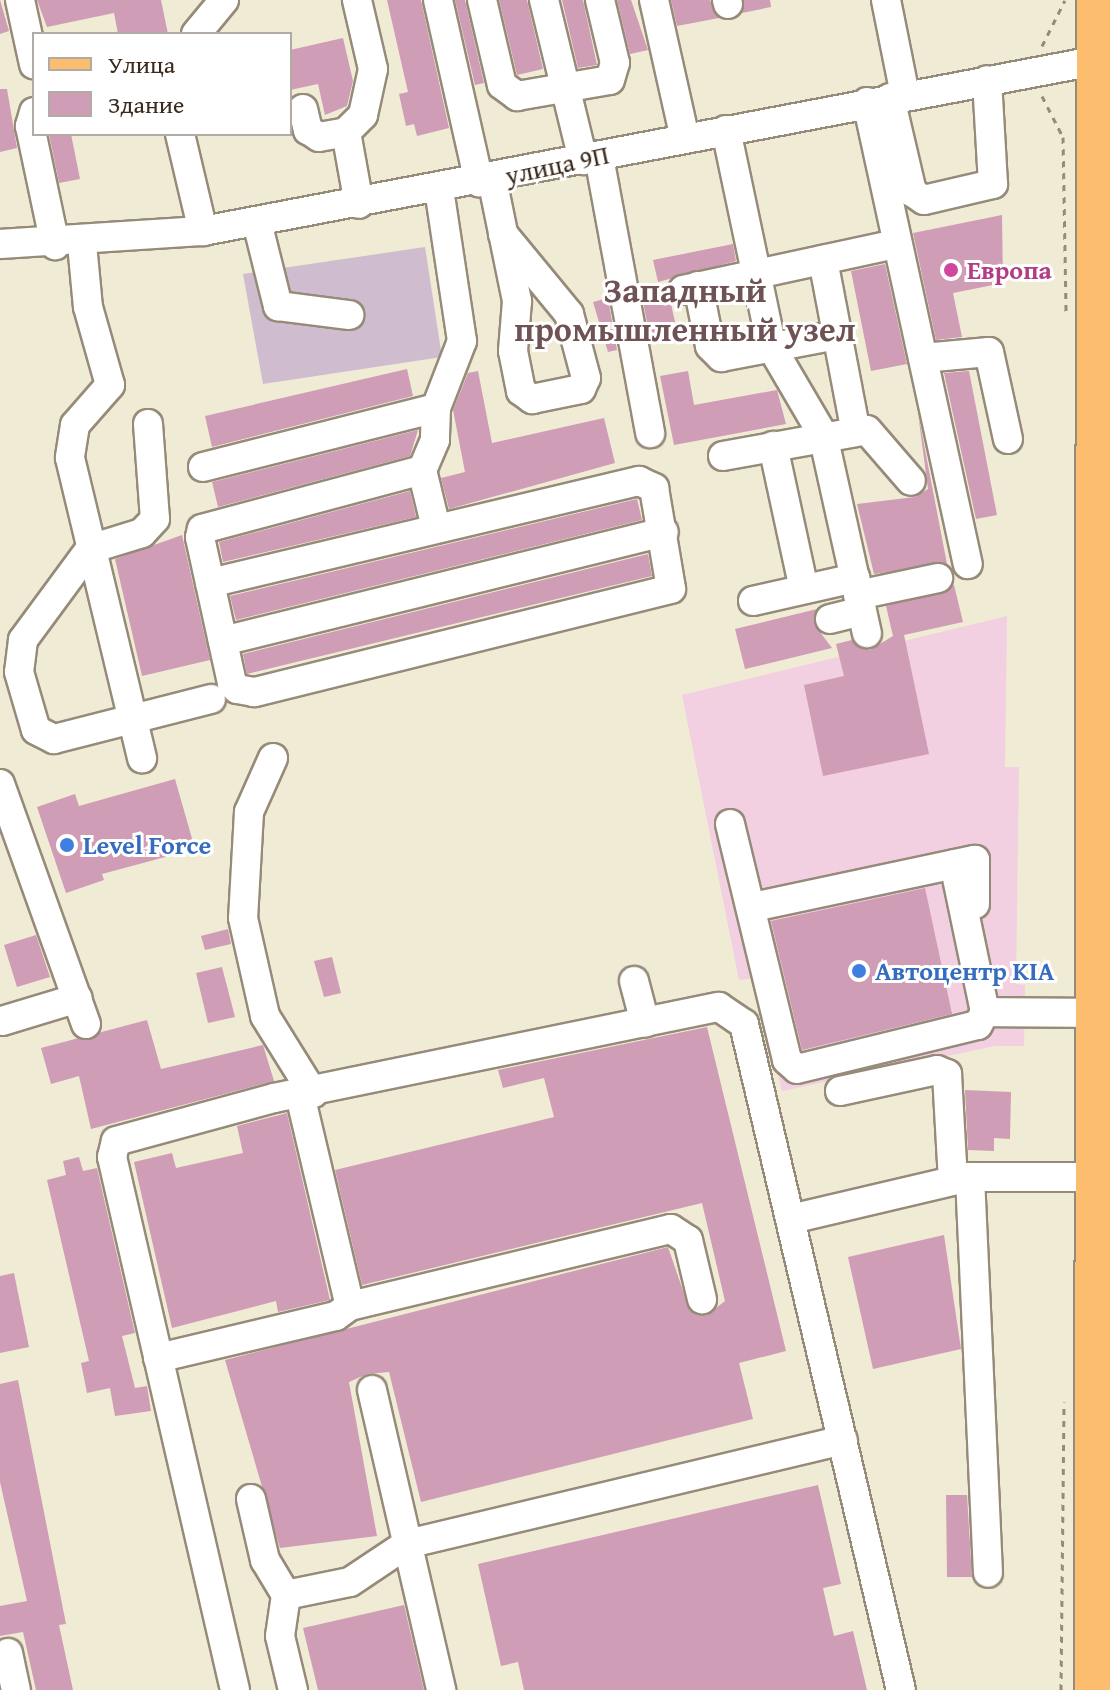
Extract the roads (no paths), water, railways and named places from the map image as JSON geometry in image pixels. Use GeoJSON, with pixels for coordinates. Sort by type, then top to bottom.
{"type":"FeatureCollection","features":[{"type":"Feature","properties":{"kind":"main road"},"geometry":{"type":"LineString","coordinates":[[1093,1690],[1101,1625],[1102,1445],[1099,995],[1102,851],[1102,59],[1095,0]]}},
{"type":"Feature","properties":{"kind":"street"},"geometry":{"type":"LineString","coordinates":[[20,0],[32,55]]}},
{"type":"Feature","properties":{"kind":"street"},"geometry":{"type":"LineString","coordinates":[[198,32],[224,0]]}},
{"type":"Feature","properties":{"kind":"street"},"geometry":{"type":"LineString","coordinates":[[303,109],[312,135],[346,132],[360,121],[373,81],[357,0]]}},
{"type":"Feature","properties":{"kind":"street"},"geometry":{"type":"LineString","coordinates":[[438,0],[485,180],[503,234],[517,301],[513,351],[521,391],[532,399],[581,389],[586,378],[569,314],[503,234]]}},
{"type":"Feature","properties":{"kind":"street"},"geometry":{"type":"LineString","coordinates":[[482,0],[508,92],[566,93],[606,84],[614,72],[600,0]]}},
{"type":"Feature","properties":{"kind":"street"},"geometry":{"type":"LineString","coordinates":[[544,0],[566,93],[591,158],[650,433]]}},
{"type":"Feature","properties":{"kind":"street"},"geometry":{"type":"LineString","coordinates":[[654,0],[685,139]]}},
{"type":"Feature","properties":{"kind":"street"},"geometry":{"type":"LineString","coordinates":[[886,0],[887,99],[923,358],[968,564]]}},
{"type":"Feature","properties":{"kind":"street","name":"улица 9П"},"geometry":{"type":"LineString","coordinates":[[0,244],[68,244],[203,231],[257,222],[1102,59]]}},
{"type":"Feature","properties":{"kind":"street"},"geometry":{"type":"LineString","coordinates":[[887,99],[912,192],[924,200],[993,184],[987,80]]}},
{"type":"Feature","properties":{"kind":"street"},"geometry":{"type":"LineString","coordinates":[[726,130],[772,348],[823,435],[860,605]]}},
{"type":"Feature","properties":{"kind":"street"},"geometry":{"type":"LineString","coordinates":[[346,132],[359,204]]}},
{"type":"Feature","properties":{"kind":"street"},"geometry":{"type":"LineString","coordinates":[[33,136],[110,376],[71,439],[90,549],[142,759]]}},
{"type":"Feature","properties":{"kind":"street"},"geometry":{"type":"LineString","coordinates":[[180,136],[203,231]]}},
{"type":"Feature","properties":{"kind":"street"},"geometry":{"type":"LineString","coordinates":[[436,528],[422,470],[435,440],[436,408],[462,341],[439,189]]}},
{"type":"Feature","properties":{"kind":"street"},"geometry":{"type":"LineString","coordinates":[[257,222],[278,306],[349,315]]}},
{"type":"Feature","properties":{"kind":"street"},"geometry":{"type":"LineString","coordinates":[[837,335],[730,357],[714,353],[690,288],[882,247]]}},
{"type":"Feature","properties":{"kind":"street"},"geometry":{"type":"LineString","coordinates":[[823,260],[855,428]]}},
{"type":"Feature","properties":{"kind":"street"},"geometry":{"type":"LineString","coordinates":[[923,358],[989,352],[1008,439]]}},
{"type":"Feature","properties":{"kind":"street"},"geometry":{"type":"LineString","coordinates":[[203,467],[436,408]]}},
{"type":"Feature","properties":{"kind":"street"},"geometry":{"type":"LineString","coordinates":[[148,424],[155,519],[142,533],[90,549],[23,640],[19,672],[45,736],[133,720],[211,699]]}},
{"type":"Feature","properties":{"kind":"street"},"geometry":{"type":"LineString","coordinates":[[723,456],[855,428],[878,437],[911,481]]}},
{"type":"Feature","properties":{"kind":"street"},"geometry":{"type":"LineString","coordinates":[[773,446],[804,589]]}},
{"type":"Feature","properties":{"kind":"street"},"geometry":{"type":"LineString","coordinates":[[210,583],[639,481],[654,488],[675,580],[665,593],[254,692],[232,683],[223,641],[210,583],[200,537],[207,524],[422,470]]}},
{"type":"Feature","properties":{"kind":"street"},"geometry":{"type":"LineString","coordinates":[[223,641],[664,532]]}},
{"type":"Feature","properties":{"kind":"street"},"geometry":{"type":"LineString","coordinates":[[830,619],[860,605],[938,578]]}},
{"type":"Feature","properties":{"kind":"street"},"geometry":{"type":"LineString","coordinates":[[753,601],[804,589],[860,605]]}},
{"type":"Feature","properties":{"kind":"street"},"geometry":{"type":"LineString","coordinates":[[273,758],[249,812],[243,918],[265,1016],[306,1094],[350,1306]]}},
{"type":"Feature","properties":{"kind":"street"},"geometry":{"type":"LineString","coordinates":[[0,784],[82,1011],[2,1021]]}},
{"type":"Feature","properties":{"kind":"street"},"geometry":{"type":"LineString","coordinates":[[730,824],[745,899],[753,907],[791,1066],[971,1031],[985,1012],[1099,995]]}},
{"type":"Feature","properties":{"kind":"street"},"geometry":{"type":"LineString","coordinates":[[753,907],[975,860],[975,966],[985,1012]]}},
{"type":"Feature","properties":{"kind":"street"},"geometry":{"type":"LineString","coordinates":[[634,981],[645,1023]]}},
{"type":"Feature","properties":{"kind":"street"},"geometry":{"type":"LineString","coordinates":[[235,1690],[112,1148],[123,1136],[719,1007],[739,1016],[791,1219],[901,1690]]}},
{"type":"Feature","properties":{"kind":"street"},"geometry":{"type":"LineString","coordinates":[[840,1091],[937,1070],[947,1074],[962,1178],[988,1573]]}},
{"type":"Feature","properties":{"kind":"street"},"geometry":{"type":"LineString","coordinates":[[791,1219],[962,1178],[1099,1187]]}},
{"type":"Feature","properties":{"kind":"street"},"geometry":{"type":"LineString","coordinates":[[158,1358],[336,1316],[350,1306],[671,1229],[688,1240],[702,1299]]}},
{"type":"Feature","properties":{"kind":"street"},"geometry":{"type":"LineString","coordinates":[[372,1390],[441,1690]]}},
{"type":"Feature","properties":{"kind":"street"},"geometry":{"type":"LineString","coordinates":[[286,1595],[350,1582],[407,1544],[843,1440]]}},
{"type":"Feature","properties":{"kind":"street"},"geometry":{"type":"LineString","coordinates":[[251,1499],[268,1568],[286,1595],[280,1636],[293,1690]]}},
{"type":"Feature","properties":{"kind":"street"},"geometry":{"type":"LineString","coordinates":[[8,1653],[16,1690]]}},
{"type":"Feature","properties":{"kind":"place","name":"Европа"},"geometry":{"type":"Point","coordinates":[951,270]}},
{"type":"Feature","properties":{"kind":"place","name":"Level Force"},"geometry":{"type":"Point","coordinates":[67,845]}},
{"type":"Feature","properties":{"kind":"place","name":"Автоцентр KIA"},"geometry":{"type":"Point","coordinates":[859,971]}},
{"type":"Feature","properties":{"kind":"district","name":"Западный промышленный узел"},"geometry":{"type":"Point","coordinates":[685,308]}}]}
